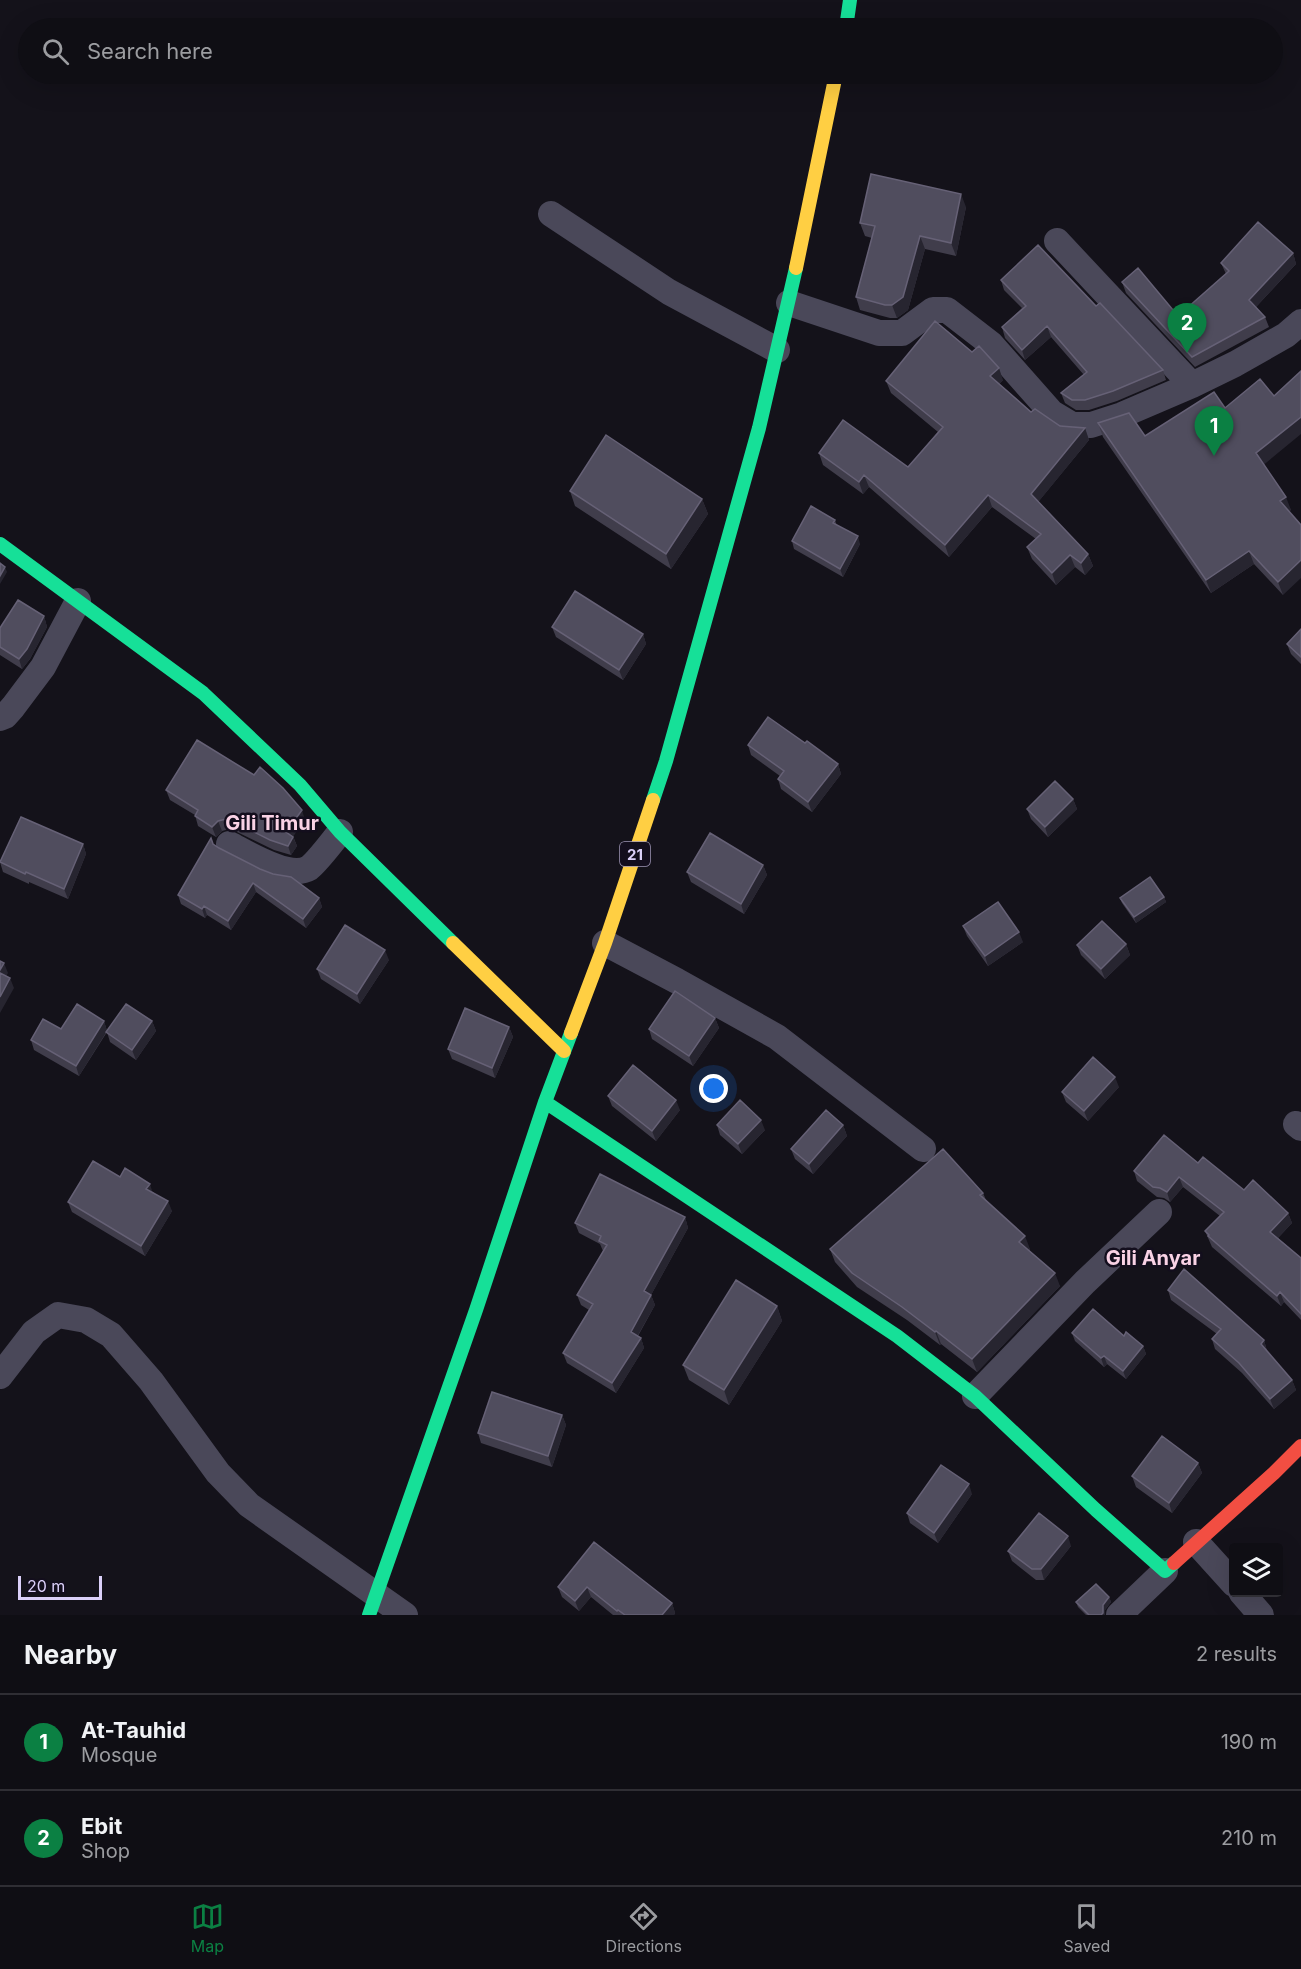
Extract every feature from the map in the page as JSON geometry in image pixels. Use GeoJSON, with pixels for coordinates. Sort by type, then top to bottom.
{"type":"FeatureCollection","features":[{"type":"Feature","properties":{"kind":"main road"},"geometry":{"type":"LineString","coordinates":[[847,18],[850,0]]}},
{"type":"Feature","properties":{"kind":"main road","name":"21"},"geometry":{"type":"LineString","coordinates":[[372,1605],[476,1310],[545,1102],[605,943],[666,761],[759,428],[789,303],[834,84]]}},
{"type":"Feature","properties":{"kind":"main road"},"geometry":{"type":"LineString","coordinates":[[0,544],[203,693],[300,785],[340,832],[564,1051]]}},
{"type":"Feature","properties":{"kind":"main road"},"geometry":{"type":"LineString","coordinates":[[545,1102],[870,1318],[975,1396],[1096,1510],[1165,1571],[1301,1446]]}},
{"type":"Feature","properties":{"kind":"street"},"geometry":{"type":"LineString","coordinates":[[551,214],[669,292],[777,350]]}},
{"type":"Feature","properties":{"kind":"street"},"geometry":{"type":"LineString","coordinates":[[1057,241],[1192,385]]}},
{"type":"Feature","properties":{"kind":"street"},"geometry":{"type":"LineString","coordinates":[[789,303],[879,333],[902,333],[933,310],[947,310],[991,344],[1052,413],[1072,425],[1091,425],[1122,415],[1192,385],[1286,335],[1301,322]]}},
{"type":"Feature","properties":{"kind":"street"},"geometry":{"type":"LineString","coordinates":[[0,717],[5,716],[13,707],[43,668],[78,602]]}},
{"type":"Feature","properties":{"kind":"street"},"geometry":{"type":"LineString","coordinates":[[229,844],[274,866],[295,871],[308,868],[340,832]]}},
{"type":"Feature","properties":{"kind":"street"},"geometry":{"type":"LineString","coordinates":[[605,943],[777,1037],[923,1149]]}},
{"type":"Feature","properties":{"kind":"street"},"geometry":{"type":"LineString","coordinates":[[975,1396],[1085,1282],[1159,1212]]}},
{"type":"Feature","properties":{"kind":"street"},"geometry":{"type":"LineString","coordinates":[[0,1376],[34,1332],[58,1315],[86,1320],[95,1325],[111,1335],[145,1373],[218,1473],[249,1504],[372,1605],[405,1615]]}},
{"type":"Feature","properties":{"kind":"street"},"geometry":{"type":"LineString","coordinates":[[1196,1542],[1229,1579]]}},
{"type":"Feature","properties":{"kind":"street"},"geometry":{"type":"LineString","coordinates":[[1119,1615],[1165,1571]]}},
{"type":"Feature","properties":{"kind":"street"},"geometry":{"type":"LineString","coordinates":[[1245,1597],[1261,1615]]}},
{"type":"Feature","properties":{"kind":"building"},"geometry":{"type":"Polygon","coordinates":[[[871,174],[961,194],[951,243],[920,236],[903,297],[892,305],[856,297],[875,226],[860,223],[871,174]]]}},
{"type":"Feature","properties":{"kind":"building"},"geometry":{"type":"Polygon","coordinates":[[[1258,222],[1293,253],[1249,300],[1265,317],[1192,357],[1122,282],[1138,268],[1178,316],[1229,271],[1221,263],[1258,222]]]}},
{"type":"Feature","properties":{"kind":"building"},"geometry":{"type":"Polygon","coordinates":[[[1038,245],[1096,306],[1100,303],[1163,370],[1085,400],[1072,400],[1061,393],[1087,372],[1047,326],[1022,350],[1002,327],[1026,306],[1001,280],[1038,245]]]}},
{"type":"Feature","properties":{"kind":"building"},"geometry":{"type":"Polygon","coordinates":[[[935,321],[972,352],[979,346],[999,368],[990,376],[1031,412],[1035,409],[1060,426],[1085,428],[1031,494],[1088,554],[1081,563],[1070,555],[1052,573],[1027,547],[1041,534],[988,495],[945,545],[864,475],[859,482],[819,453],[843,420],[908,467],[943,427],[886,381],[935,321]]]}},
{"type":"Feature","properties":{"kind":"building"},"geometry":{"type":"Polygon","coordinates":[[[1301,371],[1301,417],[1256,453],[1286,497],[1280,501],[1301,525],[1301,560],[1278,582],[1249,551],[1206,580],[1098,423],[1129,413],[1145,436],[1214,392],[1225,408],[1260,379],[1274,396],[1301,371]]]}},
{"type":"Feature","properties":{"kind":"building"},"geometry":{"type":"Polygon","coordinates":[[[606,435],[702,499],[666,554],[570,491],[606,435]]]}},
{"type":"Feature","properties":{"kind":"building"},"geometry":{"type":"Polygon","coordinates":[[[811,506],[835,520],[833,523],[858,536],[840,569],[792,541],[811,506]]]}},
{"type":"Feature","properties":{"kind":"building"},"geometry":{"type":"Polygon","coordinates":[[[0,563],[5,567],[0,576],[0,563]]]}},
{"type":"Feature","properties":{"kind":"building"},"geometry":{"type":"Polygon","coordinates":[[[575,591],[643,634],[619,670],[552,627],[575,591]]]}},
{"type":"Feature","properties":{"kind":"building"},"geometry":{"type":"Polygon","coordinates":[[[18,600],[44,616],[27,649],[19,659],[0,647],[0,628],[18,600]]]}},
{"type":"Feature","properties":{"kind":"building"},"geometry":{"type":"Polygon","coordinates":[[[1301,629],[1301,657],[1287,644],[1301,629]]]}},
{"type":"Feature","properties":{"kind":"building"},"geometry":{"type":"Polygon","coordinates":[[[768,717],[805,743],[807,741],[838,764],[808,802],[778,779],[784,771],[748,745],[768,717]]]}},
{"type":"Feature","properties":{"kind":"building"},"geometry":{"type":"Polygon","coordinates":[[[197,740],[254,775],[260,767],[302,810],[286,832],[293,837],[288,846],[226,819],[218,821],[212,827],[195,816],[198,810],[166,790],[197,740]]]}},
{"type":"Feature","properties":{"kind":"building"},"geometry":{"type":"Polygon","coordinates":[[[1055,781],[1073,799],[1045,827],[1027,809],[1055,781]]]}},
{"type":"Feature","properties":{"kind":"building"},"geometry":{"type":"Polygon","coordinates":[[[21,817],[83,844],[64,889],[0,862],[21,817]]]}},
{"type":"Feature","properties":{"kind":"building"},"geometry":{"type":"Polygon","coordinates":[[[710,833],[763,865],[741,904],[687,872],[710,833]]]}},
{"type":"Feature","properties":{"kind":"building"},"geometry":{"type":"Polygon","coordinates":[[[211,838],[213,844],[219,848],[260,869],[291,877],[319,898],[303,919],[253,883],[228,921],[204,906],[202,909],[178,895],[211,838]]]}},
{"type":"Feature","properties":{"kind":"building"},"geometry":{"type":"Polygon","coordinates":[[[1150,877],[1164,897],[1134,917],[1120,898],[1150,877]]]}},
{"type":"Feature","properties":{"kind":"building"},"geometry":{"type":"Polygon","coordinates":[[[998,902],[1019,932],[985,956],[963,926],[998,902]]]}},
{"type":"Feature","properties":{"kind":"building"},"geometry":{"type":"Polygon","coordinates":[[[1102,921],[1126,944],[1101,969],[1077,945],[1102,921]]]}},
{"type":"Feature","properties":{"kind":"building"},"geometry":{"type":"Polygon","coordinates":[[[345,925],[385,950],[357,994],[317,969],[345,925]]]}},
{"type":"Feature","properties":{"kind":"building"},"geometry":{"type":"Polygon","coordinates":[[[0,973],[10,978],[0,997],[0,973]]]}},
{"type":"Feature","properties":{"kind":"building"},"geometry":{"type":"Polygon","coordinates":[[[675,991],[715,1018],[689,1056],[649,1029],[675,991]]]}},
{"type":"Feature","properties":{"kind":"building"},"geometry":{"type":"Polygon","coordinates":[[[77,1004],[104,1021],[76,1066],[31,1040],[43,1019],[61,1029],[77,1004]]]}},
{"type":"Feature","properties":{"kind":"building"},"geometry":{"type":"Polygon","coordinates":[[[126,1004],[152,1021],[132,1050],[106,1032],[126,1004]]]}},
{"type":"Feature","properties":{"kind":"building"},"geometry":{"type":"Polygon","coordinates":[[[465,1008],[509,1027],[492,1068],[448,1049],[465,1008]]]}},
{"type":"Feature","properties":{"kind":"building"},"geometry":{"type":"Polygon","coordinates":[[[1093,1057],[1115,1077],[1084,1111],[1062,1092],[1093,1057]]]}},
{"type":"Feature","properties":{"kind":"building"},"geometry":{"type":"Polygon","coordinates":[[[633,1065],[676,1100],[652,1131],[608,1096],[633,1065]]]}},
{"type":"Feature","properties":{"kind":"building"},"geometry":{"type":"Polygon","coordinates":[[[740,1100],[761,1120],[738,1144],[717,1125],[740,1100]]]}},
{"type":"Feature","properties":{"kind":"building"},"geometry":{"type":"Polygon","coordinates":[[[826,1110],[843,1125],[809,1164],[791,1149],[826,1110]]]}},
{"type":"Feature","properties":{"kind":"building"},"geometry":{"type":"Polygon","coordinates":[[[1164,1135],[1198,1163],[1203,1157],[1244,1190],[1253,1180],[1288,1213],[1270,1232],[1301,1258],[1301,1314],[1280,1292],[1277,1296],[1208,1236],[1205,1231],[1224,1212],[1179,1177],[1167,1192],[1153,1187],[1134,1171],[1164,1135]]]}},
{"type":"Feature","properties":{"kind":"building"},"geometry":{"type":"Polygon","coordinates":[[[943,1149],[983,1193],[980,1195],[1025,1236],[1019,1242],[1055,1273],[972,1359],[852,1273],[830,1249],[943,1149]]]}},
{"type":"Feature","properties":{"kind":"building"},"geometry":{"type":"Polygon","coordinates":[[[93,1161],[120,1177],[125,1168],[150,1184],[146,1189],[168,1201],[141,1246],[68,1202],[93,1161]]]}},
{"type":"Feature","properties":{"kind":"building"},"geometry":{"type":"Polygon","coordinates":[[[600,1174],[685,1217],[644,1291],[651,1295],[631,1332],[641,1338],[612,1383],[563,1353],[593,1304],[577,1295],[607,1245],[599,1241],[601,1236],[575,1223],[600,1174]]]}},
{"type":"Feature","properties":{"kind":"building"},"geometry":{"type":"Polygon","coordinates":[[[1184,1269],[1264,1340],[1261,1344],[1292,1380],[1270,1399],[1239,1363],[1212,1339],[1221,1329],[1168,1290],[1184,1269]]]}},
{"type":"Feature","properties":{"kind":"building"},"geometry":{"type":"Polygon","coordinates":[[[736,1280],[777,1306],[724,1390],[683,1365],[736,1280]]]}},
{"type":"Feature","properties":{"kind":"building"},"geometry":{"type":"Polygon","coordinates":[[[1093,1309],[1124,1336],[1126,1332],[1143,1346],[1123,1371],[1104,1356],[1101,1358],[1072,1333],[1093,1309]]]}},
{"type":"Feature","properties":{"kind":"building"},"geometry":{"type":"Polygon","coordinates":[[[492,1392],[562,1415],[548,1456],[478,1433],[492,1392]]]}},
{"type":"Feature","properties":{"kind":"building"},"geometry":{"type":"Polygon","coordinates":[[[1162,1436],[1198,1463],[1169,1503],[1132,1476],[1162,1436]]]}},
{"type":"Feature","properties":{"kind":"building"},"geometry":{"type":"Polygon","coordinates":[[[941,1465],[969,1484],[934,1533],[907,1513],[941,1465]]]}},
{"type":"Feature","properties":{"kind":"building"},"geometry":{"type":"Polygon","coordinates":[[[1039,1513],[1068,1536],[1041,1569],[1032,1569],[1008,1551],[1039,1513]]]}},
{"type":"Feature","properties":{"kind":"building"},"geometry":{"type":"Polygon","coordinates":[[[594,1542],[672,1603],[662,1615],[625,1615],[587,1587],[575,1601],[558,1587],[594,1542]]]}},
{"type":"Feature","properties":{"kind":"building"},"geometry":{"type":"Polygon","coordinates":[[[1096,1584],[1109,1597],[1103,1605],[1101,1615],[1089,1615],[1076,1602],[1096,1584]]]}},
{"type":"Feature","properties":{"kind":"traffic: fast"},"geometry":{"type":"LineString","coordinates":[[847,18],[850,0]]}},
{"type":"Feature","properties":{"kind":"traffic: fast"},"geometry":{"type":"LineString","coordinates":[[653,800],[666,761],[759,428],[796,268]]}},
{"type":"Feature","properties":{"kind":"traffic: fast"},"geometry":{"type":"LineString","coordinates":[[0,544],[203,693],[300,785],[340,832],[453,943]]}},
{"type":"Feature","properties":{"kind":"traffic: fast"},"geometry":{"type":"LineString","coordinates":[[369,1615],[476,1310],[545,1102],[571,1033]]}},
{"type":"Feature","properties":{"kind":"traffic: fast"},"geometry":{"type":"LineString","coordinates":[[545,1102],[897,1336],[975,1396],[1096,1510],[1165,1571],[1174,1563]]}},
{"type":"Feature","properties":{"kind":"traffic: slow"},"geometry":{"type":"LineString","coordinates":[[796,268],[834,84]]}},
{"type":"Feature","properties":{"kind":"traffic: slow"},"geometry":{"type":"LineString","coordinates":[[571,1033],[605,943],[653,800]]}},
{"type":"Feature","properties":{"kind":"traffic: slow"},"geometry":{"type":"LineString","coordinates":[[453,943],[564,1051]]}},
{"type":"Feature","properties":{"kind":"traffic: jam"},"geometry":{"type":"LineString","coordinates":[[1174,1563],[1301,1446]]}},
{"type":"Feature","properties":{"kind":"place","name":"Ebit"},"geometry":{"type":"Point","coordinates":[1187,353]}},
{"type":"Feature","properties":{"kind":"place","name":"At-Tauhid"},"geometry":{"type":"Point","coordinates":[1214,456]}},
{"type":"Feature","properties":{"kind":"district","name":"Gili Timur"},"geometry":{"type":"Point","coordinates":[272,823]}},
{"type":"Feature","properties":{"kind":"district","name":"Gili Anyar"},"geometry":{"type":"Point","coordinates":[1153,1258]}}]}
